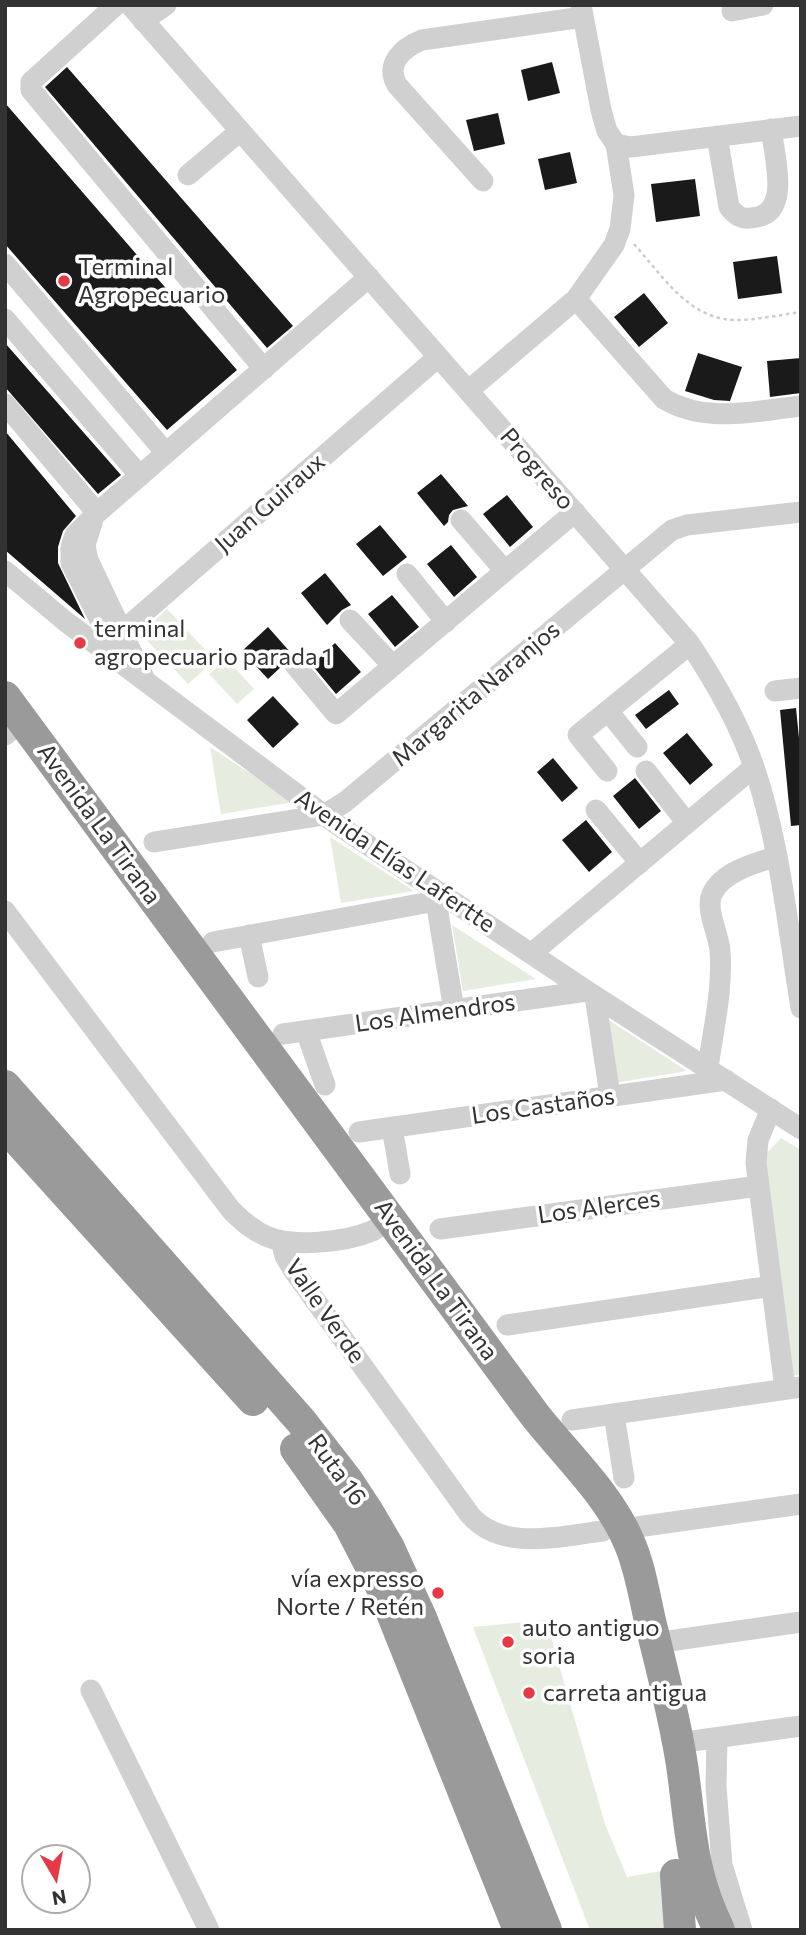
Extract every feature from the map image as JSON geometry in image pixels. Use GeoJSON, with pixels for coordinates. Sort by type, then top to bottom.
{"type":"FeatureCollection","features":[{"type":"Feature","properties":{"kind":"highway","name":"Avenida La Tirana"},"geometry":{"type":"LineString","coordinates":[[9,724],[381,1224],[605,1501],[663,1762],[676,1875],[697,1930]]}},
{"type":"Feature","properties":{"kind":"highway","name":"Ruta 16"},"geometry":{"type":"LineString","coordinates":[[5,1086],[301,1421],[368,1512],[394,1558],[421,1618],[546,1930]]}},
{"type":"Feature","properties":{"kind":"highway","name":"Ruta 16"},"geometry":{"type":"LineString","coordinates":[[5,1126],[284,1435],[349,1524],[382,1587],[519,1930]]}},
{"type":"Feature","properties":{"kind":"highway","name":"Avenida La Tirana"},"geometry":{"type":"LineString","coordinates":[[613,1530],[636,1561],[678,1743],[695,1866],[707,1905],[719,1930]]}},
{"type":"Feature","properties":{"kind":"highway"},"geometry":{"type":"LineString","coordinates":[[676,1875],[680,1930]]}},
{"type":"Feature","properties":{"kind":"street"},"geometry":{"type":"LineString","coordinates":[[116,5],[31,82],[31,90],[264,369]]}},
{"type":"Feature","properties":{"kind":"street"},"geometry":{"type":"LineString","coordinates":[[136,13],[166,5]]}},
{"type":"Feature","properties":{"kind":"street"},"geometry":{"type":"LineString","coordinates":[[732,11],[763,5]]}},
{"type":"Feature","properties":{"kind":"street"},"geometry":{"type":"LineString","coordinates":[[468,391],[576,299],[604,261],[620,229],[624,195],[616,144],[607,131],[582,11],[422,40],[411,45],[395,59],[392,71],[397,85],[483,181]]}},
{"type":"Feature","properties":{"kind":"street","name":"Progreso"},"geometry":{"type":"LineString","coordinates":[[136,13],[690,644],[726,703],[754,767],[795,934],[801,1008]]}},
{"type":"Feature","properties":{"kind":"street"},"geometry":{"type":"LineString","coordinates":[[616,144],[631,146],[801,126]]}},
{"type":"Feature","properties":{"kind":"street"},"geometry":{"type":"LineString","coordinates":[[717,136],[729,207],[736,216],[746,219],[763,216],[775,208],[779,195],[771,129]]}},
{"type":"Feature","properties":{"kind":"street"},"geometry":{"type":"LineString","coordinates":[[188,175],[240,131]]}},
{"type":"Feature","properties":{"kind":"street"},"geometry":{"type":"LineString","coordinates":[[5,264],[166,453]]}},
{"type":"Feature","properties":{"kind":"street"},"geometry":{"type":"LineString","coordinates":[[112,641],[85,545],[97,513],[369,277]]}},
{"type":"Feature","properties":{"kind":"street"},"geometry":{"type":"LineString","coordinates":[[576,299],[664,399],[675,406],[701,414],[716,415],[801,406]]}},
{"type":"Feature","properties":{"kind":"street"},"geometry":{"type":"LineString","coordinates":[[5,320],[140,476]]}},
{"type":"Feature","properties":{"kind":"street","name":"Juan Guiraux"},"geometry":{"type":"LineString","coordinates":[[112,641],[438,357]]}},
{"type":"Feature","properties":{"kind":"street"},"geometry":{"type":"LineString","coordinates":[[5,404],[97,513]]}},
{"type":"Feature","properties":{"kind":"street"},"geometry":{"type":"LineString","coordinates":[[295,665],[336,714],[575,512]]}},
{"type":"Feature","properties":{"kind":"street","name":"Margarita Naranjos"},"geometry":{"type":"LineString","coordinates":[[324,815],[345,803],[665,535],[679,527],[801,512]]}},
{"type":"Feature","properties":{"kind":"street"},"geometry":{"type":"LineString","coordinates":[[461,520],[505,571]]}},
{"type":"Feature","properties":{"kind":"street"},"geometry":{"type":"LineString","coordinates":[[5,571],[112,641]]}},
{"type":"Feature","properties":{"kind":"street"},"geometry":{"type":"LineString","coordinates":[[407,574],[446,622]]}},
{"type":"Feature","properties":{"kind":"street"},"geometry":{"type":"LineString","coordinates":[[350,620],[393,666]]}},
{"type":"Feature","properties":{"kind":"street","name":"Avenida Elías Lafertte"},"geometry":{"type":"LineString","coordinates":[[112,641],[146,682],[439,897],[532,953],[801,1129]]}},
{"type":"Feature","properties":{"kind":"street"},"geometry":{"type":"LineString","coordinates":[[607,771],[578,735],[690,644]]}},
{"type":"Feature","properties":{"kind":"street"},"geometry":{"type":"LineString","coordinates":[[775,691],[801,688]]}},
{"type":"Feature","properties":{"kind":"street"},"geometry":{"type":"LineString","coordinates":[[608,711],[637,747]]}},
{"type":"Feature","properties":{"kind":"street"},"geometry":{"type":"LineString","coordinates":[[532,953],[754,767]]}},
{"type":"Feature","properties":{"kind":"street"},"geometry":{"type":"LineString","coordinates":[[646,771],[687,823]]}},
{"type":"Feature","properties":{"kind":"street"},"geometry":{"type":"LineString","coordinates":[[596,810],[640,863]]}},
{"type":"Feature","properties":{"kind":"street"},"geometry":{"type":"LineString","coordinates":[[154,842],[324,815]]}},
{"type":"Feature","properties":{"kind":"street"},"geometry":{"type":"LineString","coordinates":[[717,1074],[720,963],[719,939],[710,910],[710,898],[716,888],[735,873],[775,857]]}},
{"type":"Feature","properties":{"kind":"street"},"geometry":{"type":"LineString","coordinates":[[213,942],[439,897],[454,1010]]}},
{"type":"Feature","properties":{"kind":"street","name":"Valle Verde"},"geometry":{"type":"LineString","coordinates":[[5,911],[232,1210],[255,1231],[281,1241],[285,1256],[294,1270],[470,1515],[481,1526],[494,1533],[528,1538],[613,1530],[801,1504]]}},
{"type":"Feature","properties":{"kind":"street"},"geometry":{"type":"LineString","coordinates":[[249,935],[258,977]]}},
{"type":"Feature","properties":{"kind":"street"},"geometry":{"type":"LineString","coordinates":[[591,993],[610,1096]]}},
{"type":"Feature","properties":{"kind":"street","name":"Los Almendros"},"geometry":{"type":"LineString","coordinates":[[283,1034],[591,993]]}},
{"type":"Feature","properties":{"kind":"street"},"geometry":{"type":"LineString","coordinates":[[306,1031],[325,1085]]}},
{"type":"Feature","properties":{"kind":"street","name":"Los Castaños"},"geometry":{"type":"LineString","coordinates":[[359,1132],[610,1096],[717,1074]]}},
{"type":"Feature","properties":{"kind":"street"},"geometry":{"type":"LineString","coordinates":[[572,1420],[793,1388],[772,1286],[756,1163],[758,1140],[771,1109]]}},
{"type":"Feature","properties":{"kind":"street"},"geometry":{"type":"LineString","coordinates":[[392,1127],[400,1174]]}},
{"type":"Feature","properties":{"kind":"street","name":"Los Alerces"},"geometry":{"type":"LineString","coordinates":[[440,1228],[759,1186]]}},
{"type":"Feature","properties":{"kind":"street"},"geometry":{"type":"LineString","coordinates":[[281,1241],[328,1241],[381,1224]]}},
{"type":"Feature","properties":{"kind":"street"},"geometry":{"type":"LineString","coordinates":[[507,1325],[772,1286]]}},
{"type":"Feature","properties":{"kind":"street"},"geometry":{"type":"LineString","coordinates":[[614,1414],[624,1478]]}},
{"type":"Feature","properties":{"kind":"street"},"geometry":{"type":"LineString","coordinates":[[655,1643],[801,1622]]}},
{"type":"Feature","properties":{"kind":"street"},"geometry":{"type":"LineString","coordinates":[[92,1690],[209,1930]]}},
{"type":"Feature","properties":{"kind":"street"},"geometry":{"type":"LineString","coordinates":[[678,1743],[801,1726]]}},
{"type":"Feature","properties":{"kind":"street"},"geometry":{"type":"LineString","coordinates":[[717,1738],[716,1786],[722,1865],[743,1930]]}},
{"type":"Feature","properties":{"kind":"path"},"geometry":{"type":"LineString","coordinates":[[620,229],[682,298],[701,311],[733,320],[801,312]]}},
{"type":"Feature","properties":{"kind":"shaded area"},"geometry":{"type":"Polygon","coordinates":[[[167,609],[215,660],[188,684],[141,634],[167,609]]]}},
{"type":"Feature","properties":{"kind":"shaded area"},"geometry":{"type":"Polygon","coordinates":[[[227,659],[254,689],[237,704],[209,674],[227,659]]]}},
{"type":"Feature","properties":{"kind":"shaded area"},"geometry":{"type":"Polygon","coordinates":[[[210,747],[294,802],[221,814],[210,747]]]}},
{"type":"Feature","properties":{"kind":"shaded area"},"geometry":{"type":"Polygon","coordinates":[[[330,837],[414,891],[341,903],[330,837]]]}},
{"type":"Feature","properties":{"kind":"shaded area"},"geometry":{"type":"Polygon","coordinates":[[[452,925],[536,979],[463,991],[452,925]]]}},
{"type":"Feature","properties":{"kind":"shaded area"},"geometry":{"type":"Polygon","coordinates":[[[604,1017],[687,1071],[614,1083],[604,1017]]]}},
{"type":"Feature","properties":{"kind":"shaded area"},"geometry":{"type":"Polygon","coordinates":[[[781,1138],[801,1150],[801,1375],[791,1376],[765,1155],[781,1138]]]}},
{"type":"Feature","properties":{"kind":"shaded area"},"geometry":{"type":"Polygon","coordinates":[[[546,1620],[605,1824],[627,1877],[661,1871],[669,1930],[590,1930],[473,1627],[546,1620]]]}},
{"type":"Feature","properties":{"kind":"building"},"geometry":{"type":"Polygon","coordinates":[[[552,62],[560,93],[528,101],[521,70],[552,62]]]}},
{"type":"Feature","properties":{"kind":"building"},"geometry":{"type":"Polygon","coordinates":[[[67,67],[293,326],[267,348],[45,87],[67,67]]]}},
{"type":"Feature","properties":{"kind":"building"},"geometry":{"type":"Polygon","coordinates":[[[5,103],[237,370],[167,430],[5,244],[5,103]]]}},
{"type":"Feature","properties":{"kind":"building"},"geometry":{"type":"Polygon","coordinates":[[[498,113],[505,144],[474,151],[466,120],[498,113]]]}},
{"type":"Feature","properties":{"kind":"building"},"geometry":{"type":"Polygon","coordinates":[[[570,152],[577,183],[545,190],[538,159],[570,152]]]}},
{"type":"Feature","properties":{"kind":"building"},"geometry":{"type":"Polygon","coordinates":[[[695,179],[700,216],[656,222],[651,184],[695,179]]]}},
{"type":"Feature","properties":{"kind":"building"},"geometry":{"type":"Polygon","coordinates":[[[777,256],[782,293],[738,299],[733,262],[777,256]]]}},
{"type":"Feature","properties":{"kind":"building"},"geometry":{"type":"Polygon","coordinates":[[[644,293],[668,323],[639,347],[614,317],[644,293]]]}},
{"type":"Feature","properties":{"kind":"building"},"geometry":{"type":"Polygon","coordinates":[[[5,343],[121,475],[98,494],[5,387],[5,343]]]}},
{"type":"Feature","properties":{"kind":"building"},"geometry":{"type":"Polygon","coordinates":[[[698,353],[742,367],[730,401],[714,400],[685,391],[698,353]]]}},
{"type":"Feature","properties":{"kind":"building"},"geometry":{"type":"Polygon","coordinates":[[[801,358],[801,393],[770,397],[767,361],[801,358]]]}},
{"type":"Feature","properties":{"kind":"building"},"geometry":{"type":"Polygon","coordinates":[[[5,431],[76,516],[63,531],[58,547],[58,563],[85,619],[5,550],[5,431]]]}},
{"type":"Feature","properties":{"kind":"building"},"geometry":{"type":"Polygon","coordinates":[[[441,474],[468,506],[453,510],[444,526],[417,493],[441,474]]]}},
{"type":"Feature","properties":{"kind":"building"},"geometry":{"type":"Polygon","coordinates":[[[507,495],[533,527],[510,547],[483,514],[507,495]]]}},
{"type":"Feature","properties":{"kind":"building"},"geometry":{"type":"Polygon","coordinates":[[[380,525],[407,557],[383,576],[356,544],[380,525]]]}},
{"type":"Feature","properties":{"kind":"building"},"geometry":{"type":"Polygon","coordinates":[[[451,545],[477,577],[454,597],[427,564],[451,545]]]}},
{"type":"Feature","properties":{"kind":"building"},"geometry":{"type":"Polygon","coordinates":[[[325,573],[351,605],[327,625],[301,593],[325,573]]]}},
{"type":"Feature","properties":{"kind":"building"},"geometry":{"type":"Polygon","coordinates":[[[392,595],[419,627],[395,647],[368,614],[392,595]]]}},
{"type":"Feature","properties":{"kind":"building"},"geometry":{"type":"Polygon","coordinates":[[[268,627],[291,653],[286,655],[282,666],[268,679],[242,651],[268,627]]]}},
{"type":"Feature","properties":{"kind":"building"},"geometry":{"type":"Polygon","coordinates":[[[335,643],[361,672],[336,694],[312,665],[335,643]]]}},
{"type":"Feature","properties":{"kind":"building"},"geometry":{"type":"Polygon","coordinates":[[[669,690],[679,704],[646,729],[635,715],[669,690]]]}},
{"type":"Feature","properties":{"kind":"building"},"geometry":{"type":"Polygon","coordinates":[[[273,696],[299,724],[273,748],[247,720],[273,696]]]}},
{"type":"Feature","properties":{"kind":"building"},"geometry":{"type":"Polygon","coordinates":[[[796,708],[801,758],[801,825],[791,826],[780,710],[796,708]]]}},
{"type":"Feature","properties":{"kind":"building"},"geometry":{"type":"Polygon","coordinates":[[[687,733],[713,765],[690,785],[663,753],[687,733]]]}},
{"type":"Feature","properties":{"kind":"building"},"geometry":{"type":"Polygon","coordinates":[[[553,758],[578,788],[562,802],[537,772],[553,758]]]}},
{"type":"Feature","properties":{"kind":"building"},"geometry":{"type":"Polygon","coordinates":[[[635,778],[661,811],[639,829],[613,796],[635,778]]]}},
{"type":"Feature","properties":{"kind":"building"},"geometry":{"type":"Polygon","coordinates":[[[586,820],[612,852],[589,872],[562,840],[586,820]]]}},
{"type":"Feature","properties":{"kind":"place","name":"Terminal Agropecuario"},"geometry":{"type":"Point","coordinates":[64,281]}},
{"type":"Feature","properties":{"kind":"place","name":"terminal agropecuario parada 1"},"geometry":{"type":"Point","coordinates":[80,643]}},
{"type":"Feature","properties":{"kind":"place","name":"vía expresso Norte / Retén"},"geometry":{"type":"Point","coordinates":[438,1593]}},
{"type":"Feature","properties":{"kind":"place","name":"auto antiguo soria"},"geometry":{"type":"Point","coordinates":[508,1642]}},
{"type":"Feature","properties":{"kind":"place","name":"carreta antigua"},"geometry":{"type":"Point","coordinates":[529,1693]}}]}
